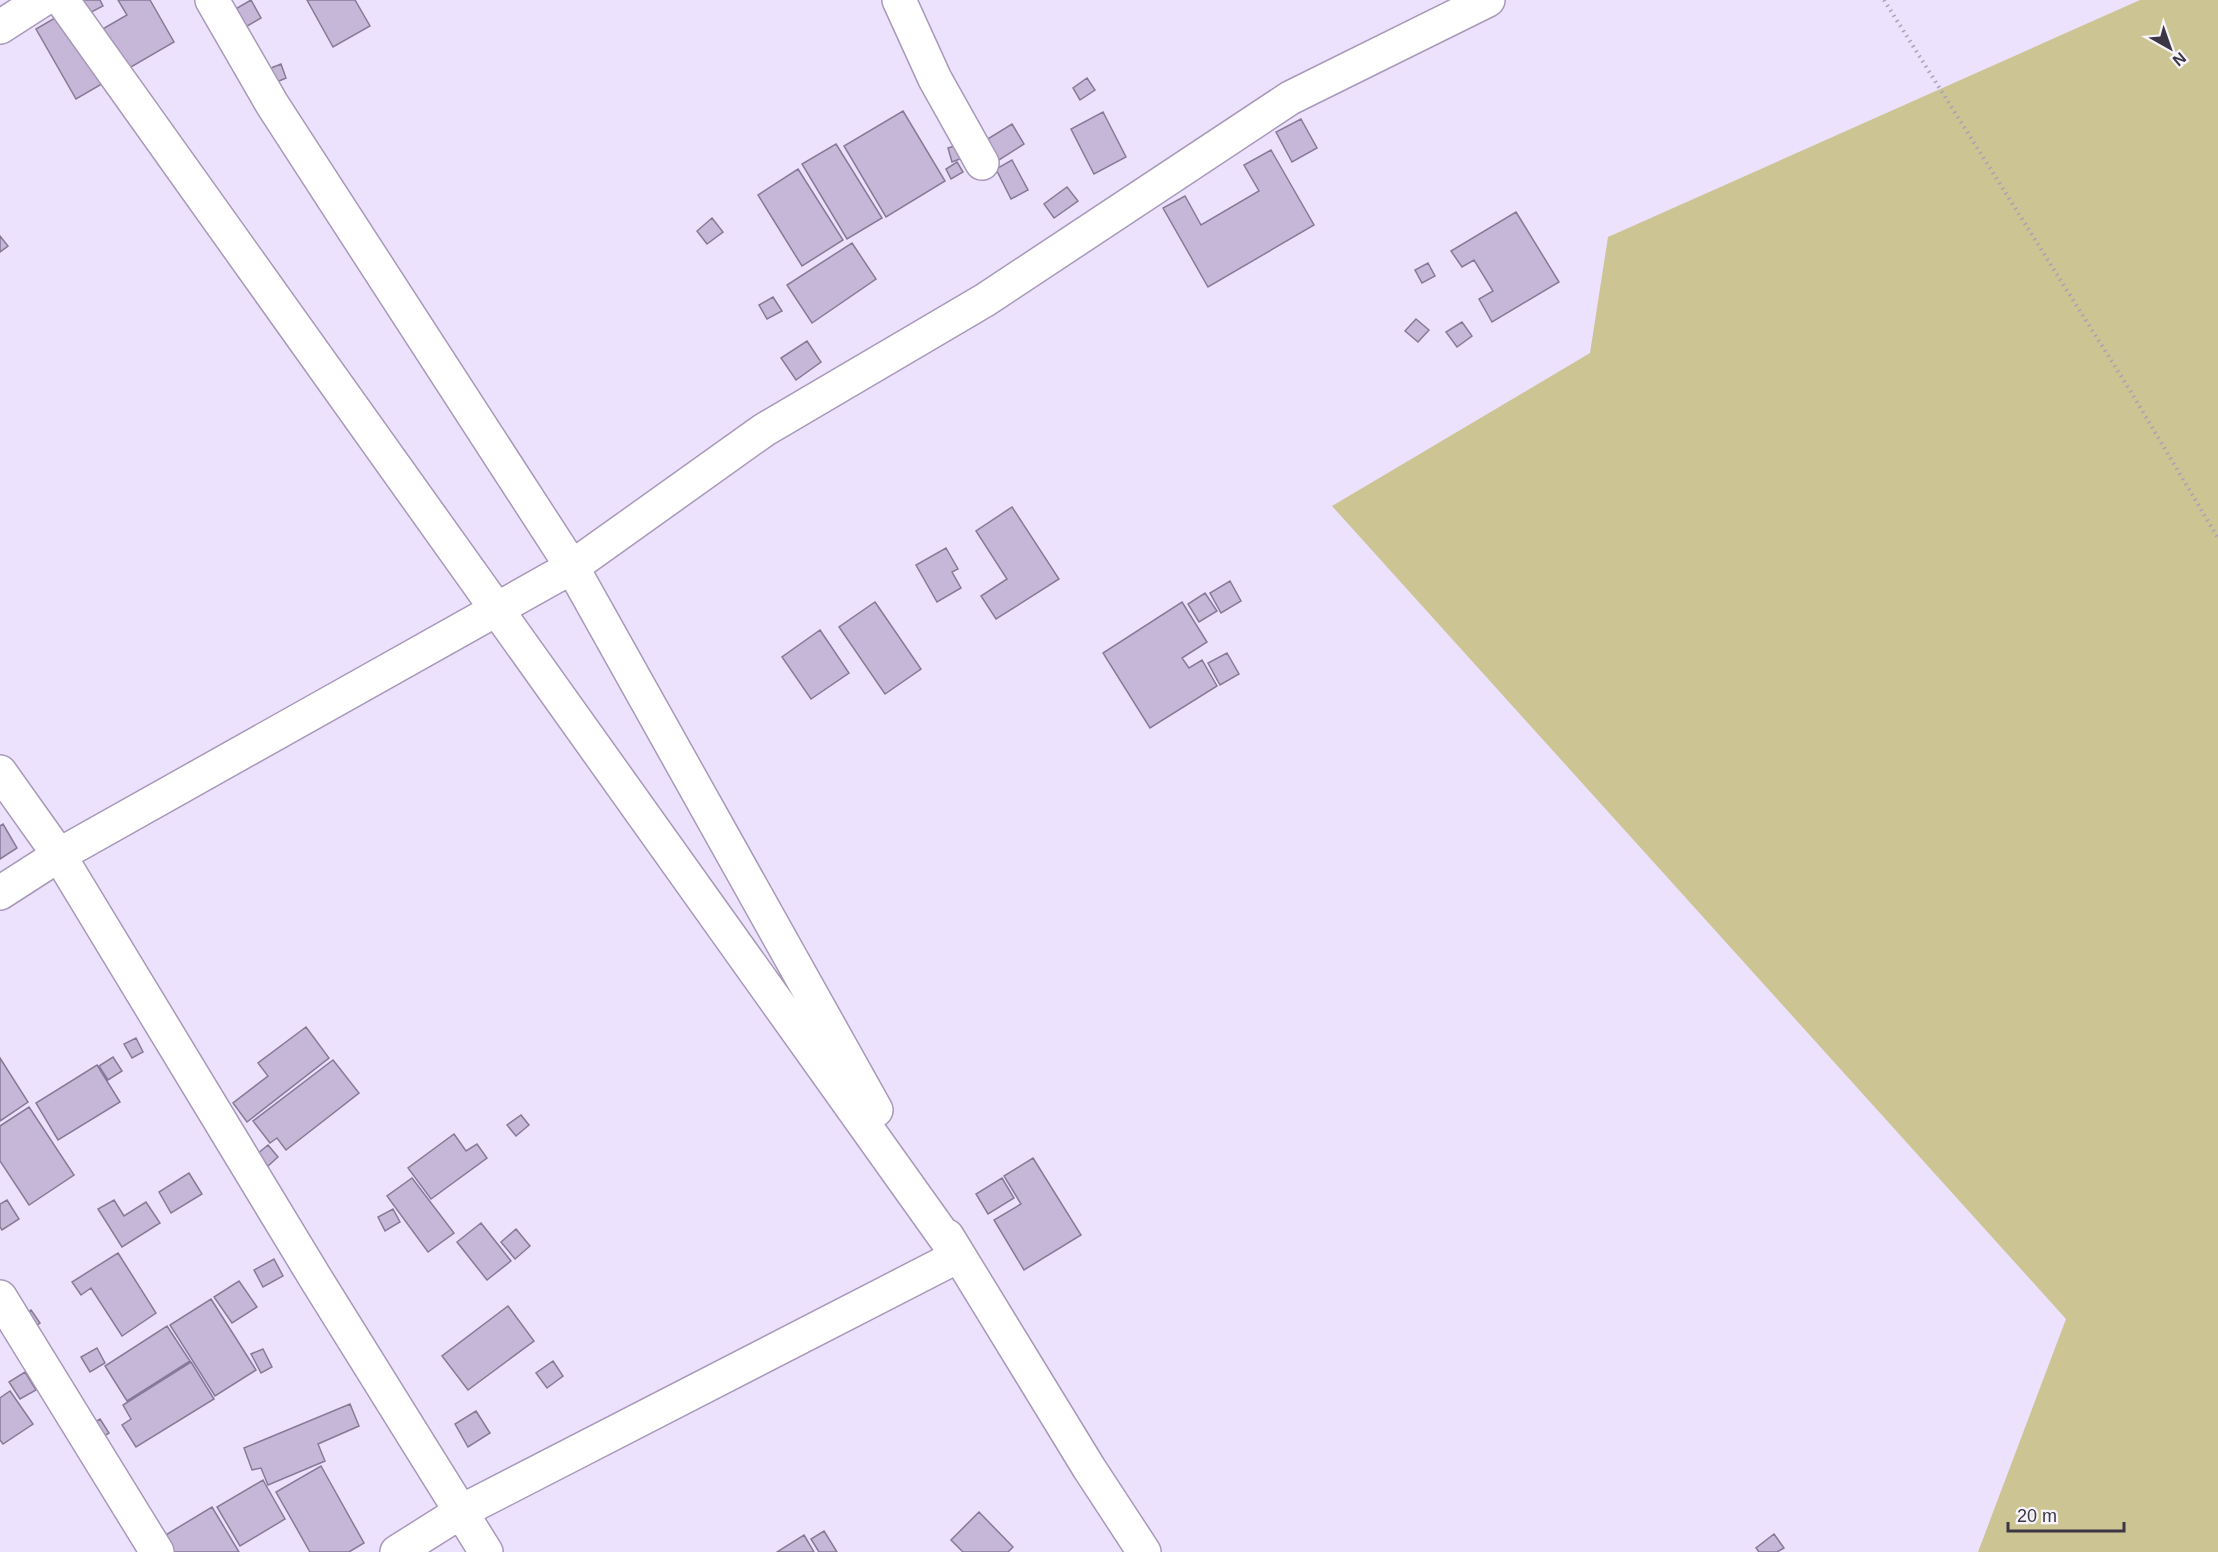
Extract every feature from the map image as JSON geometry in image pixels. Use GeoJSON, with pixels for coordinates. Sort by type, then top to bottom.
{"type":"FeatureCollection","features":[{"type":"Feature","properties":{"kind":"street"},"geometry":{"type":"LineString","coordinates":[[0,27],[42,0]]}},
{"type":"Feature","properties":{"kind":"street"},"geometry":{"type":"LineString","coordinates":[[62,0],[958,1256]]}},
{"type":"Feature","properties":{"kind":"street"},"geometry":{"type":"LineString","coordinates":[[212,0],[272,104],[573,567],[958,1256],[1144,1552]]}},
{"type":"Feature","properties":{"kind":"street"},"geometry":{"type":"LineString","coordinates":[[899,0],[935,79],[982,163]]}},
{"type":"Feature","properties":{"kind":"street"},"geometry":{"type":"LineString","coordinates":[[0,893],[59,855],[573,567],[764,430],[985,300],[1290,98],[1488,0]]}},
{"type":"Feature","properties":{"kind":"street"},"geometry":{"type":"LineString","coordinates":[[0,772],[59,855],[316,1279],[486,1552]]}},
{"type":"Feature","properties":{"kind":"street"},"geometry":{"type":"LineString","coordinates":[[397,1552],[462,1511],[958,1256]]}},
{"type":"Feature","properties":{"kind":"street"},"geometry":{"type":"LineString","coordinates":[[0,1298],[157,1552]]}},
{"type":"Feature","properties":{"kind":"path"},"geometry":{"type":"LineString","coordinates":[[1884,0],[2131,392],[2218,538]]}},
{"type":"Feature","properties":{"kind":"shaded area"},"geometry":{"type":"Polygon","coordinates":[[[2140,0],[2218,0],[2218,1552],[1978,1552],[2066,1319],[1332,506],[1590,353],[1608,237],[2140,0]]]}},
{"type":"Feature","properties":{"kind":"building"},"geometry":{"type":"Polygon","coordinates":[[[80,0],[100,0],[103,6],[80,18],[80,0]]]}},
{"type":"Feature","properties":{"kind":"building"},"geometry":{"type":"Polygon","coordinates":[[[118,0],[150,0],[174,42],[76,99],[36,29],[60,15],[77,44],[127,15],[118,0]]]}},
{"type":"Feature","properties":{"kind":"building"},"geometry":{"type":"Polygon","coordinates":[[[251,0],[261,18],[244,28],[232,11],[251,0]]]}},
{"type":"Feature","properties":{"kind":"building"},"geometry":{"type":"Polygon","coordinates":[[[307,0],[355,0],[370,26],[333,47],[307,0]]]}},
{"type":"Feature","properties":{"kind":"building"},"geometry":{"type":"Polygon","coordinates":[[[281,64],[286,78],[272,84],[266,70],[281,64]]]}},
{"type":"Feature","properties":{"kind":"building"},"geometry":{"type":"Polygon","coordinates":[[[1087,78],[1095,90],[1080,100],[1073,88],[1087,78]]]}},
{"type":"Feature","properties":{"kind":"building"},"geometry":{"type":"Polygon","coordinates":[[[903,111],[945,181],[886,217],[844,146],[903,111]]]}},
{"type":"Feature","properties":{"kind":"building"},"geometry":{"type":"Polygon","coordinates":[[[1103,112],[1126,157],[1094,174],[1071,129],[1103,112]]]}},
{"type":"Feature","properties":{"kind":"building"},"geometry":{"type":"Polygon","coordinates":[[[1301,119],[1317,148],[1292,162],[1276,132],[1301,119]]]}},
{"type":"Feature","properties":{"kind":"building"},"geometry":{"type":"Polygon","coordinates":[[[1012,124],[1024,144],[999,160],[986,140],[1012,124]]]}},
{"type":"Feature","properties":{"kind":"building"},"geometry":{"type":"Polygon","coordinates":[[[836,144],[882,218],[847,239],[802,164],[836,144]]]}},
{"type":"Feature","properties":{"kind":"building"},"geometry":{"type":"Polygon","coordinates":[[[961,144],[965,157],[952,162],[948,148],[961,144]]]}},
{"type":"Feature","properties":{"kind":"building"},"geometry":{"type":"Polygon","coordinates":[[[1271,150],[1314,225],[1208,287],[1163,208],[1185,196],[1201,225],[1259,191],[1244,165],[1271,150]]]}},
{"type":"Feature","properties":{"kind":"building"},"geometry":{"type":"Polygon","coordinates":[[[1012,160],[1028,190],[1011,199],[996,169],[1012,160]]]}},
{"type":"Feature","properties":{"kind":"building"},"geometry":{"type":"Polygon","coordinates":[[[957,162],[963,172],[951,179],[946,169],[957,162]]]}},
{"type":"Feature","properties":{"kind":"building"},"geometry":{"type":"Polygon","coordinates":[[[798,169],[843,240],[802,266],[758,195],[798,169]]]}},
{"type":"Feature","properties":{"kind":"building"},"geometry":{"type":"Polygon","coordinates":[[[1067,187],[1078,201],[1054,218],[1044,204],[1067,187]]]}},
{"type":"Feature","properties":{"kind":"building"},"geometry":{"type":"Polygon","coordinates":[[[1516,212],[1559,282],[1492,322],[1479,299],[1493,291],[1474,260],[1462,267],[1451,251],[1516,212]]]}},
{"type":"Feature","properties":{"kind":"building"},"geometry":{"type":"Polygon","coordinates":[[[712,218],[723,232],[707,244],[697,231],[712,218]]]}},
{"type":"Feature","properties":{"kind":"building"},"geometry":{"type":"Polygon","coordinates":[[[0,236],[8,246],[0,252],[0,236]]]}},
{"type":"Feature","properties":{"kind":"building"},"geometry":{"type":"Polygon","coordinates":[[[852,243],[876,279],[812,323],[787,285],[852,243]]]}},
{"type":"Feature","properties":{"kind":"building"},"geometry":{"type":"Polygon","coordinates":[[[1428,263],[1435,276],[1422,283],[1415,270],[1428,263]]]}},
{"type":"Feature","properties":{"kind":"building"},"geometry":{"type":"Polygon","coordinates":[[[773,297],[782,311],[767,319],[759,305],[773,297]]]}},
{"type":"Feature","properties":{"kind":"building"},"geometry":{"type":"Polygon","coordinates":[[[1416,319],[1429,330],[1418,342],[1405,331],[1416,319]]]}},
{"type":"Feature","properties":{"kind":"building"},"geometry":{"type":"Polygon","coordinates":[[[1462,322],[1472,336],[1457,347],[1446,332],[1462,322]]]}},
{"type":"Feature","properties":{"kind":"building"},"geometry":{"type":"Polygon","coordinates":[[[807,341],[821,362],[796,380],[781,358],[807,341]]]}},
{"type":"Feature","properties":{"kind":"building"},"geometry":{"type":"Polygon","coordinates":[[[1012,507],[1059,579],[996,619],[981,596],[1007,579],[976,531],[1012,507]]]}},
{"type":"Feature","properties":{"kind":"building"},"geometry":{"type":"Polygon","coordinates":[[[946,548],[958,569],[952,572],[961,588],[937,602],[916,565],[946,548]]]}},
{"type":"Feature","properties":{"kind":"building"},"geometry":{"type":"Polygon","coordinates":[[[1230,581],[1241,601],[1221,613],[1210,593],[1230,581]]]}},
{"type":"Feature","properties":{"kind":"building"},"geometry":{"type":"Polygon","coordinates":[[[1205,593],[1217,611],[1199,622],[1188,604],[1205,593]]]}},
{"type":"Feature","properties":{"kind":"building"},"geometry":{"type":"Polygon","coordinates":[[[875,602],[921,669],[885,694],[839,627],[875,602]]]}},
{"type":"Feature","properties":{"kind":"building"},"geometry":{"type":"Polygon","coordinates":[[[1182,602],[1207,642],[1182,658],[1189,668],[1202,660],[1217,686],[1150,728],[1103,653],[1182,602]]]}},
{"type":"Feature","properties":{"kind":"building"},"geometry":{"type":"Polygon","coordinates":[[[820,630],[849,673],[811,699],[782,657],[820,630]]]}},
{"type":"Feature","properties":{"kind":"building"},"geometry":{"type":"Polygon","coordinates":[[[1227,653],[1239,674],[1220,685],[1208,663],[1227,653]]]}},
{"type":"Feature","properties":{"kind":"building"},"geometry":{"type":"Polygon","coordinates":[[[3,824],[17,848],[0,859],[0,826],[3,824]]]}},
{"type":"Feature","properties":{"kind":"building"},"geometry":{"type":"Polygon","coordinates":[[[306,1027],[329,1058],[247,1122],[233,1103],[268,1076],[258,1063],[306,1027]]]}},
{"type":"Feature","properties":{"kind":"building"},"geometry":{"type":"Polygon","coordinates":[[[136,1038],[143,1052],[132,1058],[124,1044],[136,1038]]]}},
{"type":"Feature","properties":{"kind":"building"},"geometry":{"type":"Polygon","coordinates":[[[113,1057],[122,1071],[108,1080],[99,1066],[113,1057]]]}},
{"type":"Feature","properties":{"kind":"building"},"geometry":{"type":"Polygon","coordinates":[[[0,1058],[28,1102],[0,1121],[0,1058]]]}},
{"type":"Feature","properties":{"kind":"building"},"geometry":{"type":"Polygon","coordinates":[[[333,1060],[359,1093],[286,1150],[277,1138],[270,1143],[253,1121],[333,1060]]]}},
{"type":"Feature","properties":{"kind":"building"},"geometry":{"type":"Polygon","coordinates":[[[97,1065],[120,1102],[58,1140],[36,1103],[97,1065]]]}},
{"type":"Feature","properties":{"kind":"building"},"geometry":{"type":"Polygon","coordinates":[[[29,1107],[74,1175],[29,1205],[0,1161],[0,1126],[29,1107]]]}},
{"type":"Feature","properties":{"kind":"building"},"geometry":{"type":"Polygon","coordinates":[[[521,1115],[529,1125],[516,1136],[507,1125],[521,1115]]]}},
{"type":"Feature","properties":{"kind":"building"},"geometry":{"type":"Polygon","coordinates":[[[454,1134],[466,1151],[477,1144],[487,1158],[431,1199],[408,1168],[454,1134]]]}},
{"type":"Feature","properties":{"kind":"building"},"geometry":{"type":"Polygon","coordinates":[[[268,1145],[278,1157],[268,1166],[257,1154],[268,1145]]]}},
{"type":"Feature","properties":{"kind":"building"},"geometry":{"type":"Polygon","coordinates":[[[1033,1158],[1081,1235],[1024,1270],[994,1220],[1021,1204],[1004,1176],[1033,1158]]]}},
{"type":"Feature","properties":{"kind":"building"},"geometry":{"type":"Polygon","coordinates":[[[189,1173],[202,1194],[171,1213],[159,1192],[189,1173]]]}},
{"type":"Feature","properties":{"kind":"building"},"geometry":{"type":"Polygon","coordinates":[[[412,1178],[454,1233],[428,1252],[387,1196],[412,1178]]]}},
{"type":"Feature","properties":{"kind":"building"},"geometry":{"type":"Polygon","coordinates":[[[1002,1178],[1014,1198],[988,1214],[976,1194],[1002,1178]]]}},
{"type":"Feature","properties":{"kind":"building"},"geometry":{"type":"Polygon","coordinates":[[[7,1200],[19,1219],[2,1230],[0,1204],[7,1200]]]}},
{"type":"Feature","properties":{"kind":"building"},"geometry":{"type":"Polygon","coordinates":[[[114,1200],[124,1216],[146,1202],[160,1223],[122,1247],[98,1209],[114,1200]]]}},
{"type":"Feature","properties":{"kind":"building"},"geometry":{"type":"Polygon","coordinates":[[[393,1209],[400,1222],[385,1231],[378,1217],[393,1209]]]}},
{"type":"Feature","properties":{"kind":"building"},"geometry":{"type":"Polygon","coordinates":[[[481,1223],[511,1261],[487,1280],[457,1242],[481,1223]]]}},
{"type":"Feature","properties":{"kind":"building"},"geometry":{"type":"Polygon","coordinates":[[[516,1229],[530,1246],[515,1259],[501,1242],[516,1229]]]}},
{"type":"Feature","properties":{"kind":"building"},"geometry":{"type":"Polygon","coordinates":[[[118,1253],[156,1313],[122,1336],[91,1288],[81,1295],[72,1282],[118,1253]]]}},
{"type":"Feature","properties":{"kind":"building"},"geometry":{"type":"Polygon","coordinates":[[[274,1259],[283,1276],[263,1287],[254,1270],[274,1259]]]}},
{"type":"Feature","properties":{"kind":"building"},"geometry":{"type":"Polygon","coordinates":[[[239,1281],[257,1307],[232,1323],[214,1297],[239,1281]]]}},
{"type":"Feature","properties":{"kind":"building"},"geometry":{"type":"Polygon","coordinates":[[[211,1299],[256,1370],[215,1396],[170,1325],[211,1299]]]}},
{"type":"Feature","properties":{"kind":"building"},"geometry":{"type":"Polygon","coordinates":[[[508,1306],[534,1341],[468,1390],[442,1356],[508,1306]]]}},
{"type":"Feature","properties":{"kind":"building"},"geometry":{"type":"Polygon","coordinates":[[[31,1310],[40,1323],[28,1331],[19,1319],[31,1310]]]}},
{"type":"Feature","properties":{"kind":"building"},"geometry":{"type":"Polygon","coordinates":[[[167,1326],[190,1361],[127,1401],[105,1366],[167,1326]]]}},
{"type":"Feature","properties":{"kind":"building"},"geometry":{"type":"Polygon","coordinates":[[[97,1348],[105,1363],[90,1372],[81,1357],[97,1348]]]}},
{"type":"Feature","properties":{"kind":"building"},"geometry":{"type":"Polygon","coordinates":[[[263,1349],[272,1367],[261,1373],[251,1354],[263,1349]]]}},
{"type":"Feature","properties":{"kind":"building"},"geometry":{"type":"Polygon","coordinates":[[[553,1361],[563,1376],[547,1388],[536,1373],[553,1361]]]}},
{"type":"Feature","properties":{"kind":"building"},"geometry":{"type":"Polygon","coordinates":[[[191,1362],[214,1399],[136,1447],[122,1425],[131,1419],[123,1405],[191,1362]]]}},
{"type":"Feature","properties":{"kind":"building"},"geometry":{"type":"Polygon","coordinates":[[[25,1372],[36,1390],[20,1399],[9,1382],[25,1372]]]}},
{"type":"Feature","properties":{"kind":"building"},"geometry":{"type":"Polygon","coordinates":[[[10,1391],[33,1424],[3,1444],[0,1440],[0,1398],[10,1391]]]}},
{"type":"Feature","properties":{"kind":"building"},"geometry":{"type":"Polygon","coordinates":[[[350,1404],[359,1426],[318,1444],[325,1461],[268,1485],[261,1468],[252,1470],[244,1448],[350,1404]]]}},
{"type":"Feature","properties":{"kind":"building"},"geometry":{"type":"Polygon","coordinates":[[[476,1411],[490,1433],[468,1447],[455,1424],[476,1411]]]}},
{"type":"Feature","properties":{"kind":"building"},"geometry":{"type":"Polygon","coordinates":[[[100,1419],[109,1433],[93,1443],[85,1428],[100,1419]]]}},
{"type":"Feature","properties":{"kind":"building"},"geometry":{"type":"Polygon","coordinates":[[[321,1466],[364,1543],[349,1552],[310,1552],[276,1492],[321,1466]]]}},
{"type":"Feature","properties":{"kind":"building"},"geometry":{"type":"Polygon","coordinates":[[[263,1480],[285,1519],[240,1546],[217,1507],[263,1480]]]}},
{"type":"Feature","properties":{"kind":"building"},"geometry":{"type":"Polygon","coordinates":[[[212,1507],[239,1552],[173,1552],[164,1536],[212,1507]]]}},
{"type":"Feature","properties":{"kind":"building"},"geometry":{"type":"Polygon","coordinates":[[[979,1512],[1013,1547],[1008,1552],[963,1552],[951,1540],[979,1512]]]}},
{"type":"Feature","properties":{"kind":"building"},"geometry":{"type":"Polygon","coordinates":[[[824,1531],[837,1552],[819,1552],[811,1539],[824,1531]]]}},
{"type":"Feature","properties":{"kind":"building"},"geometry":{"type":"Polygon","coordinates":[[[1774,1534],[1784,1548],[1777,1552],[1759,1552],[1756,1548],[1774,1534]]]}},
{"type":"Feature","properties":{"kind":"building"},"geometry":{"type":"Polygon","coordinates":[[[804,1535],[814,1552],[777,1552],[804,1535]]]}}]}
